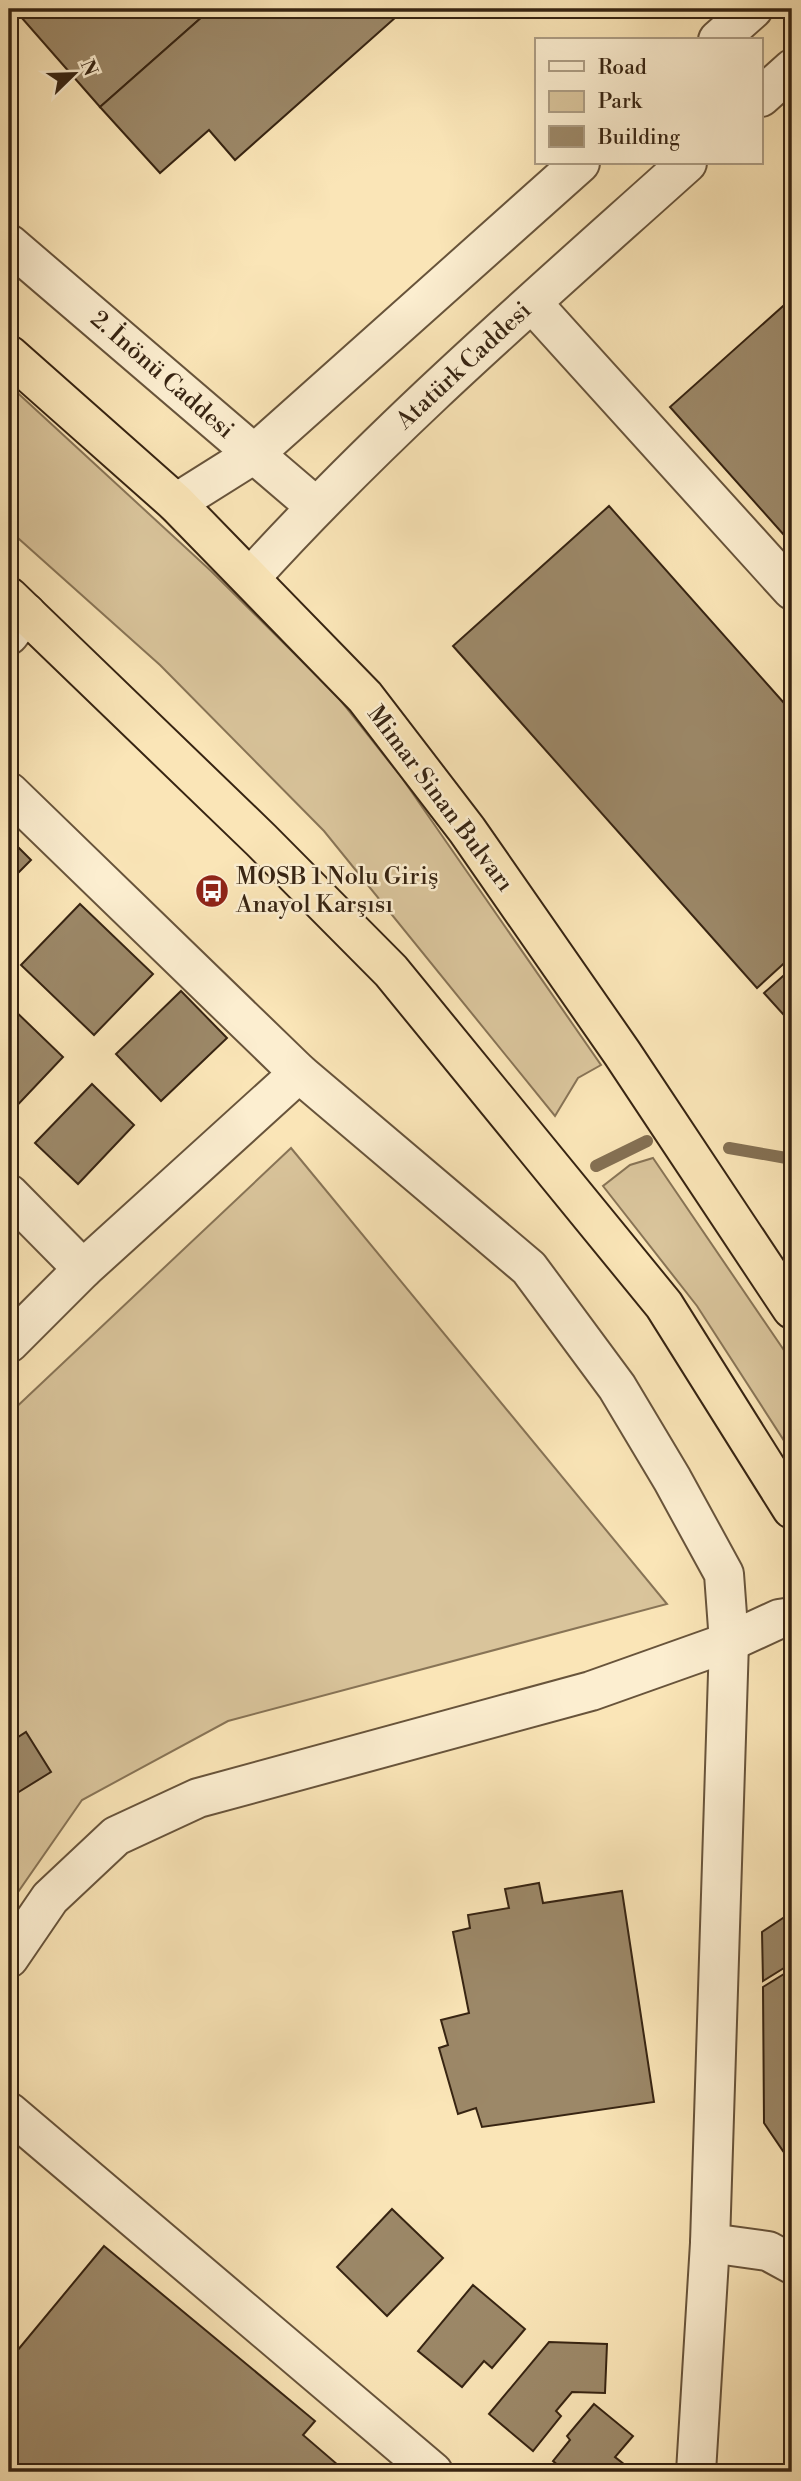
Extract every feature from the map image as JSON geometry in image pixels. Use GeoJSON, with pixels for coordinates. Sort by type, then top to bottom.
{"type":"FeatureCollection","features":[{"type":"Feature","properties":{"kind":"highway","name":"Mimar Sinan Bulvarı"},"geometry":{"type":"LineString","coordinates":[[9,355],[176,503],[365,697],[467,830],[622,1053],[792,1309]]}},
{"type":"Feature","properties":{"kind":"highway"},"geometry":{"type":"LineString","coordinates":[[14,615],[261,840],[391,971],[664,1305],[792,1509]]}},
{"type":"Feature","properties":{"kind":"street"},"geometry":{"type":"LineString","coordinates":[[720,38],[753,9]]}},
{"type":"Feature","properties":{"kind":"street"},"geometry":{"type":"LineString","coordinates":[[762,96],[792,69]]}},
{"type":"Feature","properties":{"kind":"street"},"geometry":{"type":"LineString","coordinates":[[176,503],[254,454],[579,164]]}},
{"type":"Feature","properties":{"kind":"street","name":"Atatürk Caddesi"},"geometry":{"type":"LineString","coordinates":[[250,578],[315,506],[532,303],[686,164]]}},
{"type":"Feature","properties":{"kind":"street","name":"2. İnönü Caddesi"},"geometry":{"type":"LineString","coordinates":[[9,244],[315,506]]}},
{"type":"Feature","properties":{"kind":"street"},"geometry":{"type":"LineString","coordinates":[[532,303],[792,590]]}},
{"type":"Feature","properties":{"kind":"street"},"geometry":{"type":"LineString","coordinates":[[9,792],[299,1073],[529,1268],[617,1387],[724,1574],[729,1642],[710,2243],[696,2472]]}},
{"type":"Feature","properties":{"kind":"street"},"geometry":{"type":"LineString","coordinates":[[9,1343],[83,1269],[299,1073]]}},
{"type":"Feature","properties":{"kind":"street"},"geometry":{"type":"LineString","coordinates":[[9,1194],[83,1269]]}},
{"type":"Feature","properties":{"kind":"street"},"geometry":{"type":"LineString","coordinates":[[9,1958],[50,1898],[116,1836],[198,1798],[592,1691],[729,1642],[779,1619],[792,1617]]}},
{"type":"Feature","properties":{"kind":"street"},"geometry":{"type":"LineString","coordinates":[[9,2112],[433,2472]]}},
{"type":"Feature","properties":{"kind":"street"},"geometry":{"type":"LineString","coordinates":[[710,2243],[768,2251],[792,2264]]}},
{"type":"Feature","properties":{"kind":"green space"},"geometry":{"type":"Polygon","coordinates":[[[9,385],[211,571],[337,696],[402,778],[601,1065],[578,1078],[555,1116],[324,831],[160,665],[9,530],[9,385]]]}},
{"type":"Feature","properties":{"kind":"green space"},"geometry":{"type":"Polygon","coordinates":[[[291,1148],[667,1604],[228,1721],[82,1800],[9,1905],[9,1414],[291,1148]]]}},
{"type":"Feature","properties":{"kind":"green space"},"geometry":{"type":"Polygon","coordinates":[[[653,1158],[792,1362],[792,1453],[697,1306],[603,1186],[630,1165],[653,1158]]]}},
{"type":"Feature","properties":{"kind":"building"},"geometry":{"type":"Polygon","coordinates":[[[14,9],[211,9],[100,107],[14,9]]]}},
{"type":"Feature","properties":{"kind":"building"},"geometry":{"type":"Polygon","coordinates":[[[211,9],[405,9],[235,160],[209,130],[160,173],[100,107],[211,9]]]}},
{"type":"Feature","properties":{"kind":"building"},"geometry":{"type":"Polygon","coordinates":[[[792,298],[792,544],[670,407],[792,298]]]}},
{"type":"Feature","properties":{"kind":"building"},"geometry":{"type":"Polygon","coordinates":[[[609,506],[792,712],[792,956],[757,988],[453,646],[609,506]]]}},
{"type":"Feature","properties":{"kind":"building"},"geometry":{"type":"Polygon","coordinates":[[[9,838],[31,860],[9,882],[9,838]]]}},
{"type":"Feature","properties":{"kind":"building"},"geometry":{"type":"Polygon","coordinates":[[[80,904],[153,974],[94,1035],[21,965],[80,904]]]}},
{"type":"Feature","properties":{"kind":"building"},"geometry":{"type":"Polygon","coordinates":[[[792,968],[792,1024],[764,993],[792,968]]]}},
{"type":"Feature","properties":{"kind":"building"},"geometry":{"type":"Polygon","coordinates":[[[181,991],[227,1038],[161,1101],[116,1054],[181,991]]]}},
{"type":"Feature","properties":{"kind":"building"},"geometry":{"type":"Polygon","coordinates":[[[9,1005],[63,1057],[9,1114],[9,1005]]]}},
{"type":"Feature","properties":{"kind":"building"},"geometry":{"type":"Polygon","coordinates":[[[92,1084],[134,1125],[78,1184],[35,1143],[92,1084]]]}},
{"type":"Feature","properties":{"kind":"building"},"geometry":{"type":"Polygon","coordinates":[[[26,1732],[51,1772],[9,1798],[9,1743],[26,1732]]]}},
{"type":"Feature","properties":{"kind":"building"},"geometry":{"type":"Polygon","coordinates":[[[539,1883],[543,1903],[622,1891],[654,2102],[482,2127],[476,2108],[458,2114],[439,2048],[448,2045],[441,2020],[469,2013],[453,1932],[470,1928],[468,1915],[509,1908],[505,1889],[539,1883]]]}},
{"type":"Feature","properties":{"kind":"building"},"geometry":{"type":"Polygon","coordinates":[[[792,1912],[792,1963],[763,1981],[762,1932],[792,1912]]]}},
{"type":"Feature","properties":{"kind":"building"},"geometry":{"type":"Polygon","coordinates":[[[792,1969],[792,2145],[783,2151],[764,2123],[763,1987],[792,1969]]]}},
{"type":"Feature","properties":{"kind":"building"},"geometry":{"type":"Polygon","coordinates":[[[392,2209],[443,2258],[387,2316],[337,2267],[392,2209]]]}},
{"type":"Feature","properties":{"kind":"building"},"geometry":{"type":"Polygon","coordinates":[[[104,2246],[315,2421],[303,2435],[338,2465],[332,2472],[9,2472],[9,2344],[17,2351],[104,2246]]]}},
{"type":"Feature","properties":{"kind":"building"},"geometry":{"type":"Polygon","coordinates":[[[473,2285],[525,2329],[492,2368],[484,2361],[462,2387],[418,2351],[473,2285]]]}},
{"type":"Feature","properties":{"kind":"building"},"geometry":{"type":"Polygon","coordinates":[[[549,2342],[607,2344],[605,2393],[572,2392],[556,2411],[561,2416],[533,2451],[489,2414],[549,2342]]]}},
{"type":"Feature","properties":{"kind":"building"},"geometry":{"type":"Polygon","coordinates":[[[594,2404],[633,2436],[615,2457],[634,2472],[566,2472],[553,2461],[570,2440],[567,2436],[594,2404]]]}},
{"type":"Feature","properties":{"kind":"waterway"},"geometry":{"type":"LineString","coordinates":[[596,1166],[647,1141]]}},
{"type":"Feature","properties":{"kind":"waterway"},"geometry":{"type":"LineString","coordinates":[[729,1148],[792,1159]]}},
{"type":"Feature","properties":{"kind":"place","name":"MOSB 1 Nolu Giriş Anayol Karşısı"},"geometry":{"type":"Point","coordinates":[212,891]}}]}
